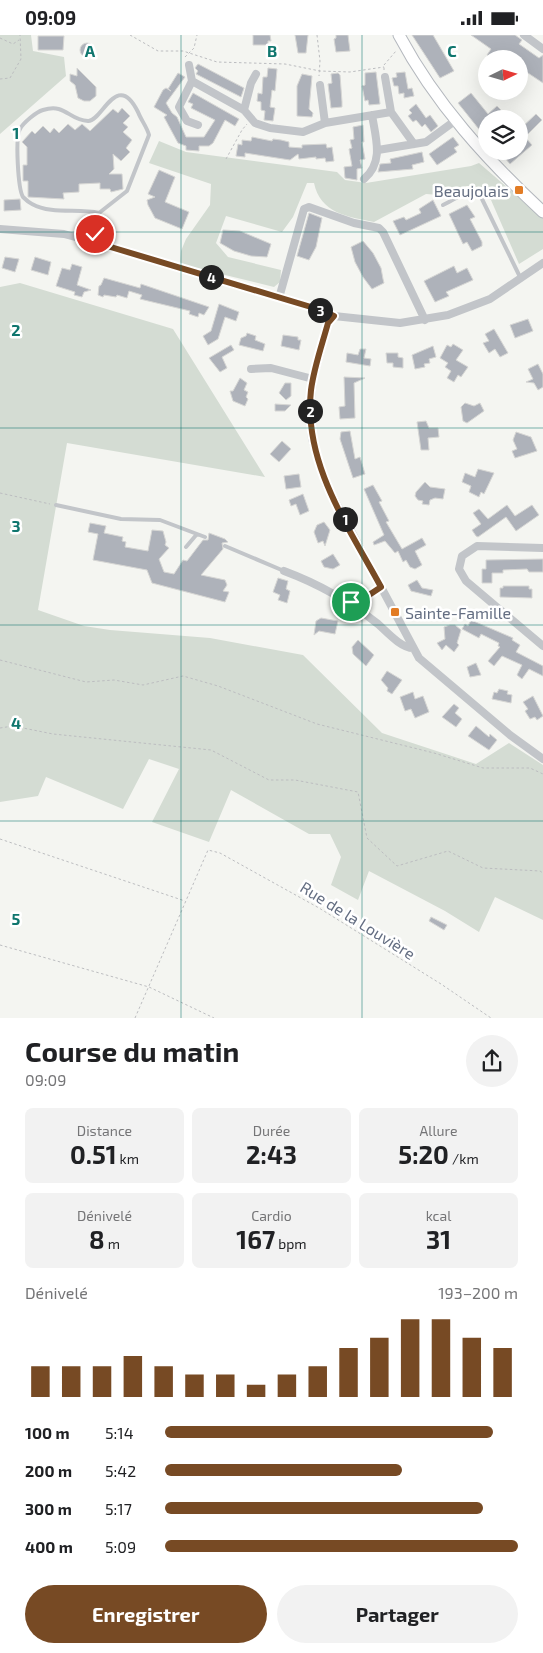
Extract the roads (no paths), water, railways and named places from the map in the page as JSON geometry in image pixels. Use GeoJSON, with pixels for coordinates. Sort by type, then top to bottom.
{"type":"FeatureCollection","features":[{"type":"Feature","properties":{"kind":"street"},"geometry":{"type":"LineString","coordinates":[[524,35],[543,49]]}},
{"type":"Feature","properties":{"kind":"street"},"geometry":{"type":"LineString","coordinates":[[402,40],[456,121],[501,171],[543,212]]}},
{"type":"Feature","properties":{"kind":"street"},"geometry":{"type":"LineString","coordinates":[[189,65],[192,81],[179,107],[187,121],[198,125]]}},
{"type":"Feature","properties":{"kind":"street"},"geometry":{"type":"LineString","coordinates":[[244,110],[251,83],[256,74]]}},
{"type":"Feature","properties":{"kind":"street"},"geometry":{"type":"LineString","coordinates":[[385,77],[391,112],[414,144]]}},
{"type":"Feature","properties":{"kind":"street"},"geometry":{"type":"LineString","coordinates":[[192,81],[244,110],[251,120],[270,128],[303,132],[325,123],[391,112]]}},
{"type":"Feature","properties":{"kind":"street"},"geometry":{"type":"LineString","coordinates":[[320,85],[325,123]]}},
{"type":"Feature","properties":{"kind":"street"},"geometry":{"type":"LineString","coordinates":[[364,179],[374,169],[378,150],[372,115]]}},
{"type":"Feature","properties":{"kind":"street"},"geometry":{"type":"LineString","coordinates":[[378,150],[429,141],[456,121]]}},
{"type":"Feature","properties":{"kind":"street"},"geometry":{"type":"LineString","coordinates":[[279,297],[304,209],[309,207],[354,223],[379,229],[383,232],[425,320]]}},
{"type":"Feature","properties":{"kind":"street"},"geometry":{"type":"LineString","coordinates":[[0,229],[64,234],[279,297],[328,312],[334,316],[382,322],[425,320],[448,315],[476,305],[500,293],[543,263]]}},
{"type":"Feature","properties":{"kind":"street"},"geometry":{"type":"LineString","coordinates":[[334,316],[328,323],[313,379],[310,422],[318,462],[326,484],[413,648],[425,664],[543,759]]}},
{"type":"Feature","properties":{"kind":"street"},"geometry":{"type":"LineString","coordinates":[[251,369],[271,368],[313,379]]}},
{"type":"Feature","properties":{"kind":"street"},"geometry":{"type":"LineString","coordinates":[[543,548],[477,546],[462,556],[459,565],[460,573],[466,581],[543,646]]}},
{"type":"Feature","properties":{"kind":"street"},"geometry":{"type":"LineString","coordinates":[[284,571],[307,579],[354,605],[402,644],[413,648]]}},
{"type":"Feature","properties":{"kind":"street"},"geometry":{"type":"LineString","coordinates":[[354,605],[381,587]]}},
{"type":"Feature","properties":{"kind":"lane"},"geometry":{"type":"LineString","coordinates":[[94,242],[99,213],[127,191],[149,135],[135,105],[128,98],[120,96],[112,97],[106,102],[97,118],[89,121],[75,118],[63,109],[54,107],[40,110],[20,129],[17,138],[20,188],[23,197],[31,204],[45,209],[87,210],[99,213]]}},
{"type":"Feature","properties":{"kind":"lane"},"geometry":{"type":"LineString","coordinates":[[443,205],[467,194],[475,194],[481,197],[521,279]]}},
{"type":"Feature","properties":{"kind":"lane"},"geometry":{"type":"LineString","coordinates":[[56,505],[121,519],[160,520],[205,537]]}},
{"type":"Feature","properties":{"kind":"lane"},"geometry":{"type":"LineString","coordinates":[[186,547],[197,534]]}},
{"type":"Feature","properties":{"kind":"lane"},"geometry":{"type":"LineString","coordinates":[[225,546],[284,571]]}},
{"type":"Feature","properties":{"kind":"place","name":"Beaujolais"},"geometry":{"type":"Point","coordinates":[519,190]}},
{"type":"Feature","properties":{"kind":"place","name":"Sainte-Famille"},"geometry":{"type":"Point","coordinates":[395,612]}}]}
